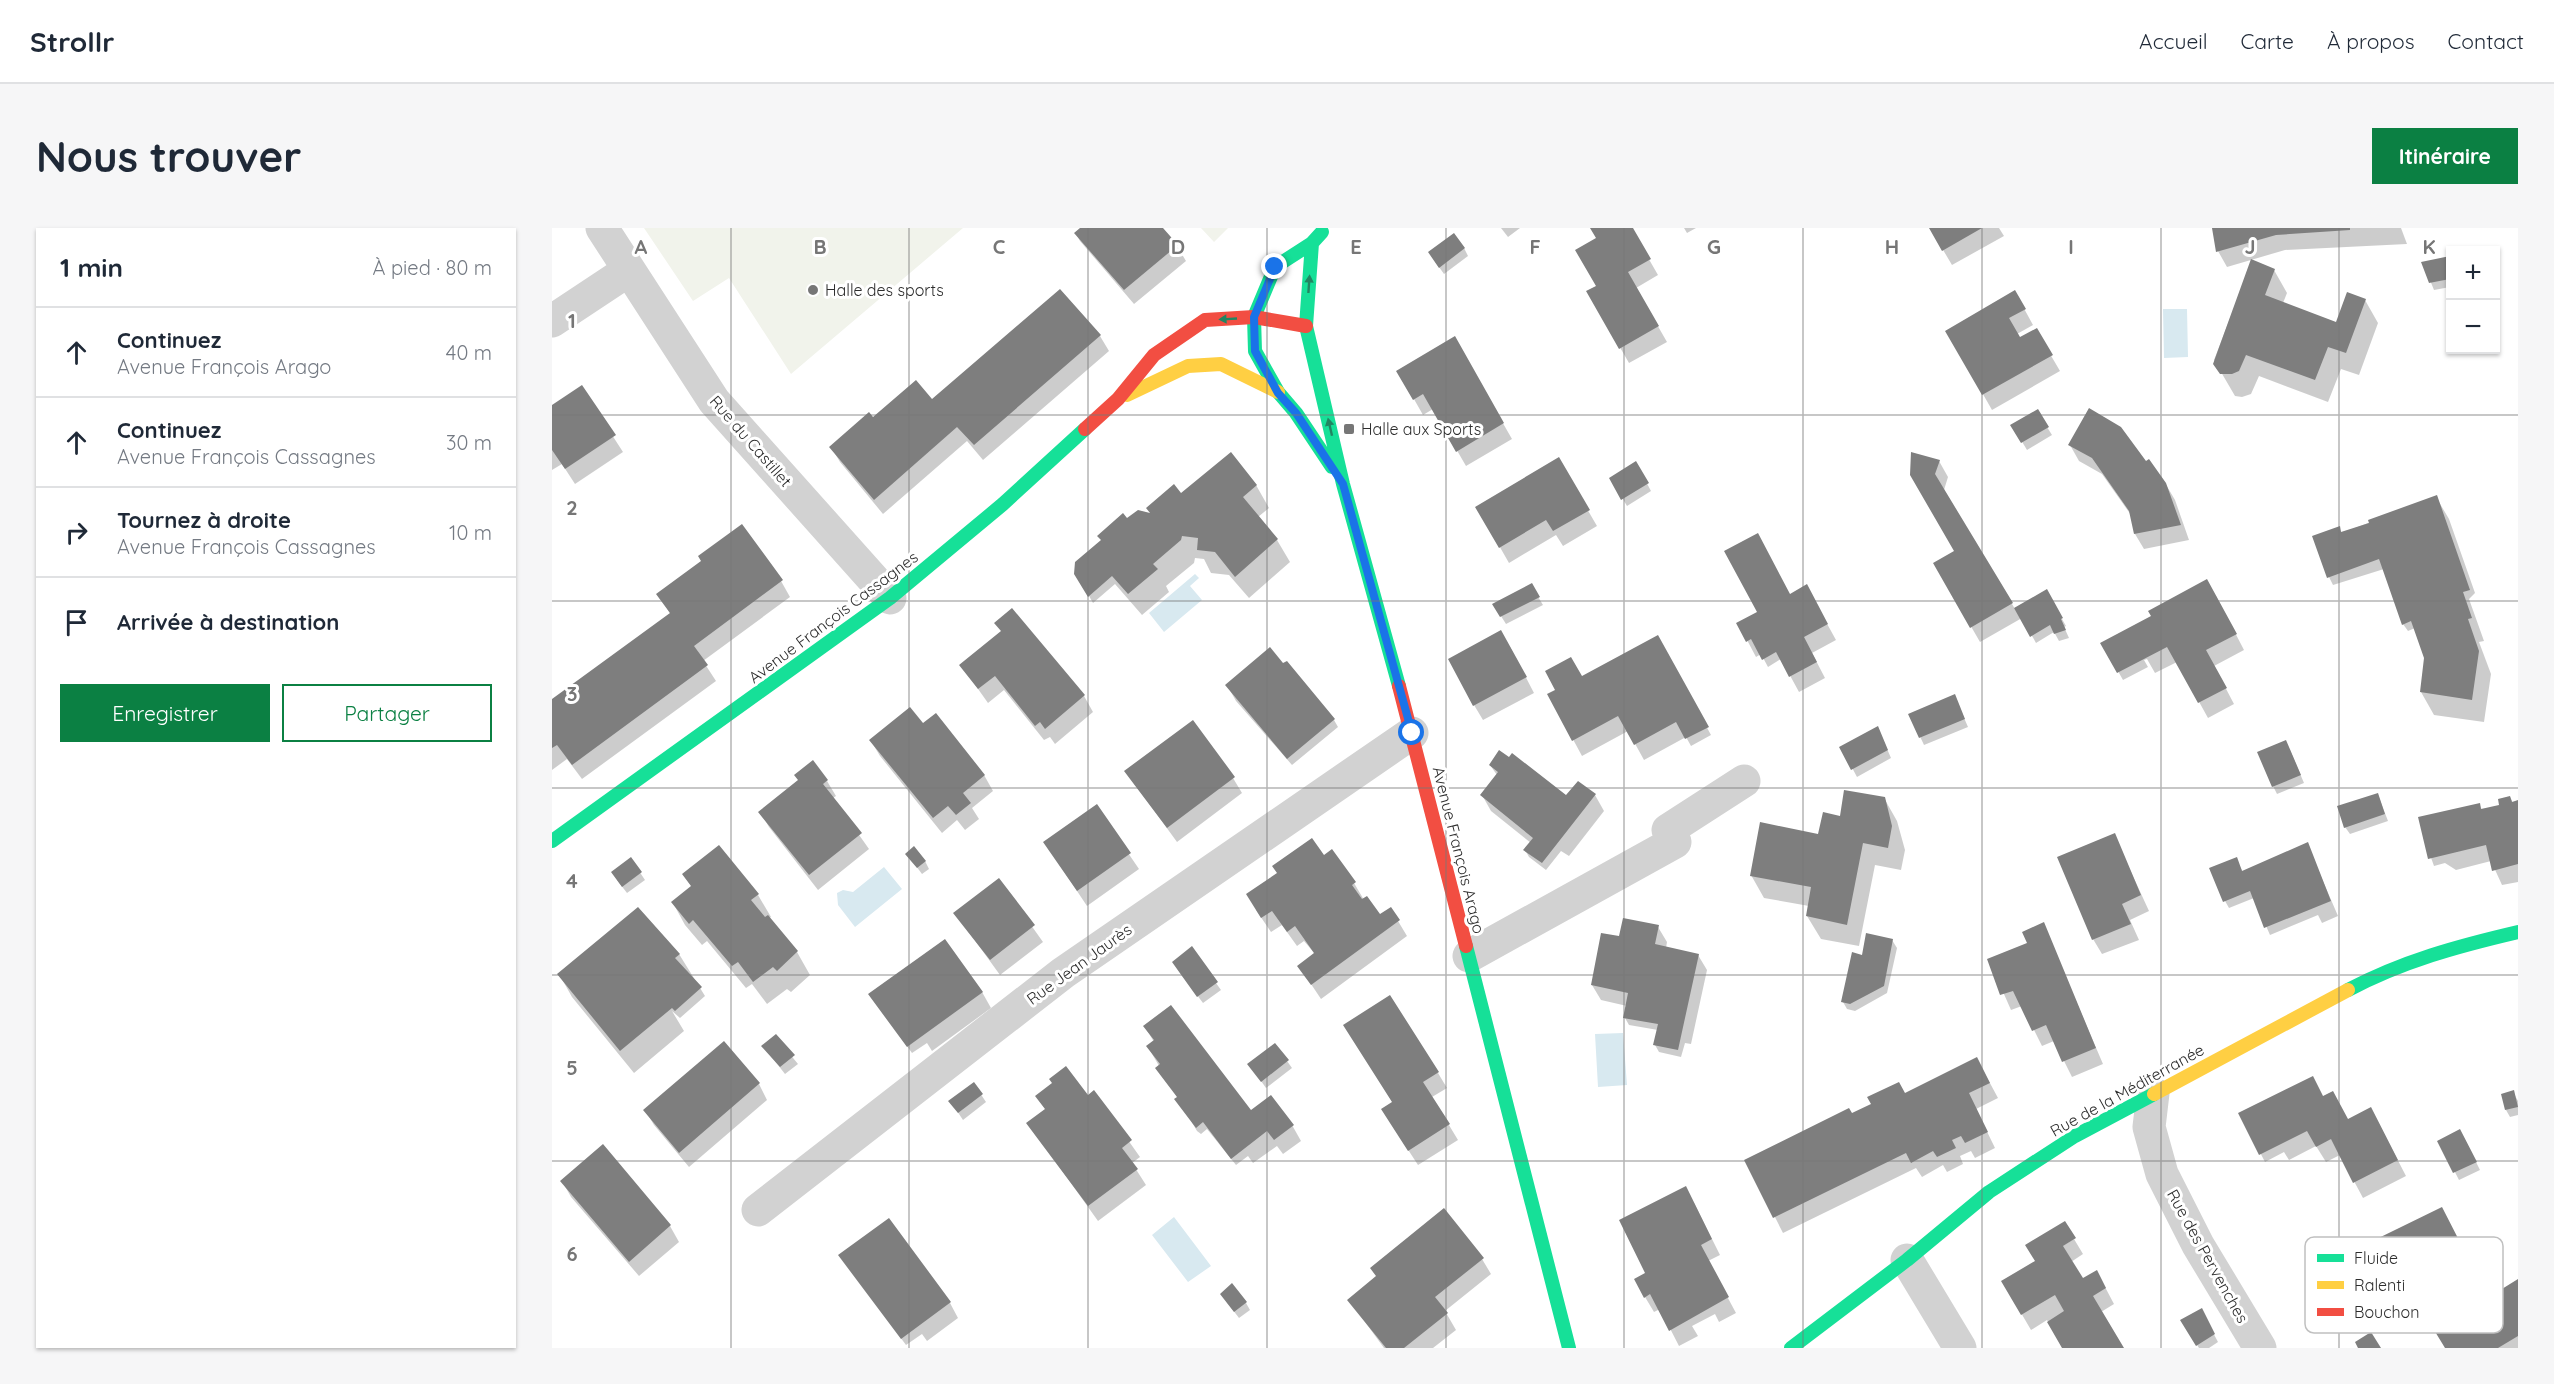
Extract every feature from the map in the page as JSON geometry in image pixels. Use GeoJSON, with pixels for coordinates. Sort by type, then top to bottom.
{"type":"FeatureCollection","features":[{"type":"Feature","properties":{"kind":"main road","name":"Avenue François Cassagnes"},"geometry":{"type":"LineString","coordinates":[[1326,228],[1312,243],[1275,267],[1254,317],[1255,349],[1278,393],[1296,413],[1343,484]]}},
{"type":"Feature","properties":{"kind":"main road"},"geometry":{"type":"LineString","coordinates":[[1286,336],[1306,326],[1312,243]]}},
{"type":"Feature","properties":{"kind":"main road","name":"Avenue François Cassagnes"},"geometry":{"type":"LineString","coordinates":[[552,841],[890,598],[1003,504],[1118,399],[1154,355],[1205,320],[1254,317],[1306,326]]}},
{"type":"Feature","properties":{"kind":"main road","name":"Avenue François Arago"},"geometry":{"type":"LineString","coordinates":[[1306,326],[1343,484],[1412,733],[1569,1348]]}},
{"type":"Feature","properties":{"kind":"main road","name":"Avenue François Cassagnes"},"geometry":{"type":"LineString","coordinates":[[1118,399],[1188,366],[1206,352]]}},
{"type":"Feature","properties":{"kind":"main road","name":"Avenue François Cassagnes"},"geometry":{"type":"LineString","coordinates":[[1188,366],[1221,364],[1278,393]]}},
{"type":"Feature","properties":{"kind":"main road","name":"Rue de la Méditerranée"},"geometry":{"type":"LineString","coordinates":[[1791,1348],[1907,1260],[1989,1192],[2075,1136],[2386,969],[2444,949],[2518,932]]}},
{"type":"Feature","properties":{"kind":"street","name":"Rue du Castillet"},"geometry":{"type":"LineString","coordinates":[[602,228],[714,401],[890,598]]}},
{"type":"Feature","properties":{"kind":"street"},"geometry":{"type":"LineString","coordinates":[[552,321],[629,270]]}},
{"type":"Feature","properties":{"kind":"street","name":"Rue Jean Jaurès"},"geometry":{"type":"LineString","coordinates":[[758,1210],[1063,973],[1412,733]]}},
{"type":"Feature","properties":{"kind":"street"},"geometry":{"type":"LineString","coordinates":[[1469,956],[1675,842],[1668,830],[1744,781]]}},
{"type":"Feature","properties":{"kind":"street","name":"Rue des Pervenches"},"geometry":{"type":"LineString","coordinates":[[2153,1093],[2149,1126],[2162,1174],[2198,1245],[2260,1348]]}},
{"type":"Feature","properties":{"kind":"street"},"geometry":{"type":"LineString","coordinates":[[1907,1260],[1960,1348]]}},
{"type":"Feature","properties":{"kind":"shaded area","name":"Halle des sports"},"geometry":{"type":"Polygon","coordinates":[[[644,228],[963,228],[791,374],[729,278],[693,301],[644,228]]]}},
{"type":"Feature","properties":{"kind":"shaded area"},"geometry":{"type":"Polygon","coordinates":[[[1201,228],[1228,228],[1214,242],[1201,228]]]}},
{"type":"Feature","properties":{"kind":"shaded area"},"geometry":{"type":"Polygon","coordinates":[[[2163,309],[2187,309],[2188,357],[2164,358],[2163,309]]]}},
{"type":"Feature","properties":{"kind":"shaded area"},"geometry":{"type":"Polygon","coordinates":[[[1195,574],[1199,578],[1190,586],[1202,600],[1164,632],[1149,613],[1195,574]]]}},
{"type":"Feature","properties":{"kind":"shaded area"},"geometry":{"type":"Polygon","coordinates":[[[884,867],[902,889],[855,927],[838,905],[837,893],[843,890],[853,892],[884,867]]]}},
{"type":"Feature","properties":{"kind":"shaded area"},"geometry":{"type":"Polygon","coordinates":[[[1623,1033],[1627,1085],[1598,1087],[1595,1034],[1623,1033]]]}},
{"type":"Feature","properties":{"kind":"shaded area"},"geometry":{"type":"Polygon","coordinates":[[[1174,1217],[1211,1266],[1188,1282],[1152,1235],[1174,1217]]]}},
{"type":"Feature","properties":{"kind":"building"},"geometry":{"type":"Polygon","coordinates":[[[1080,228],[1163,228],[1178,245],[1124,290],[1074,233],[1080,228]]]}},
{"type":"Feature","properties":{"kind":"building"},"geometry":{"type":"Polygon","coordinates":[[[1590,228],[1633,228],[1651,259],[1628,272],[1659,326],[1619,349],[1586,291],[1596,286],[1575,250],[1596,238],[1590,228]]]}},
{"type":"Feature","properties":{"kind":"building"},"geometry":{"type":"Polygon","coordinates":[[[1929,228],[1982,228],[1942,251],[1929,228]]]}},
{"type":"Feature","properties":{"kind":"building"},"geometry":{"type":"Polygon","coordinates":[[[2212,228],[2350,228],[2350,230],[2276,235],[2216,252],[2212,228]]]}},
{"type":"Feature","properties":{"kind":"building"},"geometry":{"type":"Polygon","coordinates":[[[1454,233],[1465,248],[1439,268],[1428,252],[1454,233]]]}},
{"type":"Feature","properties":{"kind":"building"},"geometry":{"type":"Polygon","coordinates":[[[2446,257],[2446,280],[2429,283],[2421,262],[2446,257]]]}},
{"type":"Feature","properties":{"kind":"building"},"geometry":{"type":"Polygon","coordinates":[[[2251,259],[2275,269],[2265,295],[2336,322],[2347,292],[2366,299],[2346,353],[2328,347],[2315,380],[2246,355],[2239,371],[2232,374],[2220,374],[2213,364],[2251,259]]]}},
{"type":"Feature","properties":{"kind":"building"},"geometry":{"type":"Polygon","coordinates":[[[1060,289],[1101,335],[974,445],[957,427],[874,500],[829,447],[869,412],[873,417],[916,380],[932,399],[1060,289]]]}},
{"type":"Feature","properties":{"kind":"building"},"geometry":{"type":"Polygon","coordinates":[[[2015,290],[2026,309],[2009,318],[2020,337],[2037,328],[2053,355],[1982,395],[1945,331],[2015,290]]]}},
{"type":"Feature","properties":{"kind":"building"},"geometry":{"type":"Polygon","coordinates":[[[1455,336],[1504,423],[1456,452],[1423,394],[1413,400],[1396,371],[1455,336]]]}},
{"type":"Feature","properties":{"kind":"building"},"geometry":{"type":"Polygon","coordinates":[[[582,385],[616,435],[565,469],[552,450],[552,405],[582,385]]]}},
{"type":"Feature","properties":{"kind":"building"},"geometry":{"type":"Polygon","coordinates":[[[2089,408],[2121,427],[2146,461],[2149,459],[2166,483],[2181,525],[2134,534],[2129,511],[2092,458],[2068,445],[2089,408]]]}},
{"type":"Feature","properties":{"kind":"building"},"geometry":{"type":"Polygon","coordinates":[[[2038,409],[2049,427],[2021,443],[2010,425],[2038,409]]]}},
{"type":"Feature","properties":{"kind":"building"},"geometry":{"type":"Polygon","coordinates":[[[1231,452],[1257,485],[1243,497],[1278,539],[1235,577],[1215,552],[1197,550],[1198,538],[1182,536],[1181,540],[1153,564],[1158,569],[1128,594],[1112,576],[1088,597],[1074,574],[1075,562],[1101,540],[1097,536],[1123,513],[1127,518],[1138,510],[1150,513],[1146,508],[1174,484],[1181,493],[1231,452]]]}},
{"type":"Feature","properties":{"kind":"building"},"geometry":{"type":"Polygon","coordinates":[[[1911,452],[1940,460],[1935,474],[2013,603],[1970,628],[1933,563],[1954,551],[1910,475],[1911,452]]]}},
{"type":"Feature","properties":{"kind":"building"},"geometry":{"type":"Polygon","coordinates":[[[1559,457],[1590,510],[1553,531],[1546,520],[1499,548],[1475,507],[1559,457]]]}},
{"type":"Feature","properties":{"kind":"building"},"geometry":{"type":"Polygon","coordinates":[[[1636,461],[1649,483],[1621,500],[1609,478],[1636,461]]]}},
{"type":"Feature","properties":{"kind":"building"},"geometry":{"type":"Polygon","coordinates":[[[2437,495],[2470,590],[2463,592],[2472,618],[2468,619],[2479,651],[2472,700],[2420,692],[2424,658],[2411,621],[2402,625],[2379,559],[2327,578],[2312,536],[2340,526],[2341,532],[2369,523],[2368,520],[2437,495]]]}},
{"type":"Feature","properties":{"kind":"building"},"geometry":{"type":"Polygon","coordinates":[[[742,524],[783,580],[694,646],[708,665],[572,765],[557,745],[552,748],[552,699],[670,613],[656,594],[701,561],[698,556],[742,524]]]}},
{"type":"Feature","properties":{"kind":"building"},"geometry":{"type":"Polygon","coordinates":[[[1758,533],[1790,594],[1807,584],[1828,624],[1804,637],[1817,662],[1789,677],[1776,652],[1762,660],[1751,639],[1746,642],[1736,623],[1757,612],[1724,551],[1758,533]]]}},
{"type":"Feature","properties":{"kind":"building"},"geometry":{"type":"Polygon","coordinates":[[[2207,579],[2237,634],[2206,650],[2227,688],[2198,703],[2167,647],[2117,673],[2100,643],[2151,616],[2148,611],[2207,579]]]}},
{"type":"Feature","properties":{"kind":"building"},"geometry":{"type":"Polygon","coordinates":[[[1532,583],[1540,597],[1500,617],[1492,604],[1532,583]]]}},
{"type":"Feature","properties":{"kind":"building"},"geometry":{"type":"Polygon","coordinates":[[[2047,589],[2063,618],[2061,619],[2066,630],[2054,634],[2050,625],[2030,637],[2014,608],[2047,589]]]}},
{"type":"Feature","properties":{"kind":"building"},"geometry":{"type":"Polygon","coordinates":[[[1012,608],[1085,695],[1045,729],[1040,722],[1035,726],[995,676],[978,689],[959,665],[1001,631],[994,623],[1012,608]]]}},
{"type":"Feature","properties":{"kind":"building"},"geometry":{"type":"Polygon","coordinates":[[[1501,630],[1527,677],[1473,706],[1448,659],[1501,630]]]}},
{"type":"Feature","properties":{"kind":"building"},"geometry":{"type":"Polygon","coordinates":[[[1658,635],[1709,727],[1685,739],[1676,722],[1634,745],[1618,716],[1572,741],[1547,694],[1555,690],[1545,671],[1571,657],[1582,676],[1658,635]]]}},
{"type":"Feature","properties":{"kind":"building"},"geometry":{"type":"Polygon","coordinates":[[[1270,647],[1283,663],[1287,661],[1335,719],[1287,759],[1225,685],[1270,647]]]}},
{"type":"Feature","properties":{"kind":"building"},"geometry":{"type":"Polygon","coordinates":[[[1955,694],[1965,719],[1919,738],[1908,714],[1955,694]]]}},
{"type":"Feature","properties":{"kind":"building"},"geometry":{"type":"Polygon","coordinates":[[[910,707],[923,723],[936,713],[985,775],[963,793],[971,803],[956,815],[948,806],[933,818],[869,740],[910,707]]]}},
{"type":"Feature","properties":{"kind":"building"},"geometry":{"type":"Polygon","coordinates":[[[1193,720],[1235,777],[1167,828],[1124,771],[1193,720]]]}},
{"type":"Feature","properties":{"kind":"building"},"geometry":{"type":"Polygon","coordinates":[[[1878,726],[1888,750],[1851,770],[1839,747],[1878,726]]]}},
{"type":"Feature","properties":{"kind":"building"},"geometry":{"type":"Polygon","coordinates":[[[2286,740],[2301,775],[2272,787],[2257,752],[2286,740]]]}},
{"type":"Feature","properties":{"kind":"building"},"geometry":{"type":"Polygon","coordinates":[[[1499,750],[1509,757],[1512,753],[1566,795],[1578,781],[1596,794],[1542,863],[1523,850],[1533,838],[1480,795],[1498,772],[1489,765],[1499,750]]]}},
{"type":"Feature","properties":{"kind":"building"},"geometry":{"type":"Polygon","coordinates":[[[813,760],[828,780],[823,784],[862,833],[809,875],[758,812],[798,780],[794,775],[813,760]]]}},
{"type":"Feature","properties":{"kind":"building"},"geometry":{"type":"Polygon","coordinates":[[[1844,790],[1885,797],[1892,826],[1888,848],[1863,843],[1847,925],[1806,916],[1811,887],[1750,876],[1760,822],[1818,834],[1823,812],[1840,816],[1844,790]]]}},
{"type":"Feature","properties":{"kind":"building"},"geometry":{"type":"Polygon","coordinates":[[[2378,793],[2385,814],[2344,828],[2337,806],[2378,793]]]}},
{"type":"Feature","properties":{"kind":"building"},"geometry":{"type":"Polygon","coordinates":[[[2510,796],[2512,802],[2518,800],[2518,864],[2492,871],[2486,845],[2428,859],[2418,817],[2480,803],[2481,809],[2499,805],[2498,799],[2510,796]]]}},
{"type":"Feature","properties":{"kind":"building"},"geometry":{"type":"Polygon","coordinates":[[[1097,804],[1131,853],[1077,891],[1043,842],[1097,804]]]}},
{"type":"Feature","properties":{"kind":"building"},"geometry":{"type":"Polygon","coordinates":[[[2115,833],[2141,895],[2122,904],[2131,924],[2092,940],[2057,857],[2115,833]]]}},
{"type":"Feature","properties":{"kind":"building"},"geometry":{"type":"Polygon","coordinates":[[[1312,838],[1324,855],[1332,849],[1356,882],[1352,885],[1362,899],[1367,896],[1380,914],[1391,907],[1400,920],[1311,985],[1297,966],[1314,953],[1295,926],[1287,932],[1272,911],[1261,918],[1246,894],[1277,873],[1272,866],[1312,838]]]}},
{"type":"Feature","properties":{"kind":"building"},"geometry":{"type":"Polygon","coordinates":[[[2308,842],[2331,901],[2264,928],[2250,891],[2223,902],[2209,868],[2237,857],[2242,871],[2308,842]]]}},
{"type":"Feature","properties":{"kind":"building"},"geometry":{"type":"Polygon","coordinates":[[[719,845],[759,894],[751,900],[765,917],[768,915],[798,951],[777,971],[773,967],[753,982],[738,962],[732,966],[693,920],[689,924],[671,902],[691,886],[682,874],[719,845]]]}},
{"type":"Feature","properties":{"kind":"building"},"geometry":{"type":"Polygon","coordinates":[[[914,846],[926,861],[917,868],[905,854],[914,846]]]}},
{"type":"Feature","properties":{"kind":"building"},"geometry":{"type":"Polygon","coordinates":[[[631,857],[642,872],[622,887],[611,872],[631,857]]]}},
{"type":"Feature","properties":{"kind":"building"},"geometry":{"type":"Polygon","coordinates":[[[999,878],[1035,925],[990,960],[953,913],[999,878]]]}},
{"type":"Feature","properties":{"kind":"building"},"geometry":{"type":"Polygon","coordinates":[[[638,907],[680,954],[675,958],[702,987],[675,1011],[672,1008],[620,1051],[557,974],[638,907]]]}},
{"type":"Feature","properties":{"kind":"building"},"geometry":{"type":"Polygon","coordinates":[[[1623,918],[1659,925],[1655,944],[1699,954],[1678,1050],[1653,1045],[1658,1024],[1623,1018],[1628,993],[1591,985],[1601,933],[1619,936],[1623,918]]]}},
{"type":"Feature","properties":{"kind":"building"},"geometry":{"type":"Polygon","coordinates":[[[2044,922],[2096,1048],[2062,1062],[2046,1025],[2032,1031],[2013,991],[2000,995],[1987,959],[2027,943],[2022,932],[2044,922]]]}},
{"type":"Feature","properties":{"kind":"building"},"geometry":{"type":"Polygon","coordinates":[[[1866,933],[1893,939],[1884,986],[1850,1004],[1841,1002],[1852,952],[1862,955],[1866,933]]]}},
{"type":"Feature","properties":{"kind":"building"},"geometry":{"type":"Polygon","coordinates":[[[945,939],[983,992],[907,1047],[868,994],[945,939]]]}},
{"type":"Feature","properties":{"kind":"building"},"geometry":{"type":"Polygon","coordinates":[[[1192,946],[1218,982],[1197,997],[1172,962],[1192,946]]]}},
{"type":"Feature","properties":{"kind":"building"},"geometry":{"type":"Polygon","coordinates":[[[1390,995],[1439,1072],[1423,1082],[1450,1124],[1408,1151],[1381,1109],[1392,1102],[1343,1025],[1390,995]]]}},
{"type":"Feature","properties":{"kind":"building"},"geometry":{"type":"Polygon","coordinates":[[[1171,1005],[1251,1110],[1271,1095],[1294,1125],[1274,1140],[1267,1131],[1231,1159],[1203,1122],[1196,1128],[1174,1099],[1177,1097],[1155,1068],[1160,1064],[1146,1046],[1154,1040],[1143,1026],[1171,1005]]]}},
{"type":"Feature","properties":{"kind":"building"},"geometry":{"type":"Polygon","coordinates":[[[776,1034],[795,1055],[780,1067],[761,1046],[776,1034]]]}},
{"type":"Feature","properties":{"kind":"building"},"geometry":{"type":"Polygon","coordinates":[[[724,1041],[760,1083],[679,1153],[643,1110],[724,1041]]]}},
{"type":"Feature","properties":{"kind":"building"},"geometry":{"type":"Polygon","coordinates":[[[1275,1043],[1289,1060],[1261,1082],[1247,1064],[1275,1043]]]}},
{"type":"Feature","properties":{"kind":"building"},"geometry":{"type":"Polygon","coordinates":[[[1977,1057],[1990,1083],[1969,1093],[1988,1132],[1965,1143],[1961,1136],[1952,1140],[1956,1148],[1937,1157],[1933,1151],[1911,1163],[1906,1153],[1773,1218],[1744,1160],[1849,1108],[1852,1113],[1871,1104],[1867,1097],[1899,1082],[1905,1093],[1977,1057]]]}},
{"type":"Feature","properties":{"kind":"building"},"geometry":{"type":"Polygon","coordinates":[[[1066,1066],[1088,1095],[1094,1090],[1132,1140],[1122,1148],[1138,1169],[1088,1206],[1026,1123],[1045,1109],[1035,1096],[1052,1083],[1049,1079],[1066,1066]]]}},
{"type":"Feature","properties":{"kind":"building"},"geometry":{"type":"Polygon","coordinates":[[[2313,1076],[2323,1096],[2333,1091],[2348,1119],[2371,1107],[2398,1160],[2353,1183],[2331,1139],[2316,1147],[2307,1131],[2259,1155],[2238,1113],[2313,1076]]]}},
{"type":"Feature","properties":{"kind":"building"},"geometry":{"type":"Polygon","coordinates":[[[974,1082],[983,1094],[958,1113],[948,1101],[974,1082]]]}},
{"type":"Feature","properties":{"kind":"building"},"geometry":{"type":"Polygon","coordinates":[[[2514,1090],[2518,1107],[2505,1110],[2501,1094],[2514,1090]]]}},
{"type":"Feature","properties":{"kind":"building"},"geometry":{"type":"Polygon","coordinates":[[[2460,1129],[2477,1162],[2453,1173],[2437,1141],[2460,1129]]]}},
{"type":"Feature","properties":{"kind":"building"},"geometry":{"type":"Polygon","coordinates":[[[603,1144],[671,1225],[629,1262],[560,1181],[603,1144]]]}},
{"type":"Feature","properties":{"kind":"building"},"geometry":{"type":"Polygon","coordinates":[[[1686,1186],[1712,1239],[1701,1245],[1729,1297],[1669,1331],[1650,1294],[1644,1298],[1634,1279],[1645,1273],[1619,1220],[1686,1186]]]}},
{"type":"Feature","properties":{"kind":"building"},"geometry":{"type":"Polygon","coordinates":[[[2442,1207],[2457,1237],[2381,1237],[2442,1207]]]}},
{"type":"Feature","properties":{"kind":"building"},"geometry":{"type":"Polygon","coordinates":[[[1444,1208],[1484,1258],[1435,1297],[1448,1313],[1404,1348],[1386,1348],[1347,1300],[1376,1276],[1370,1268],[1444,1208]]]}},
{"type":"Feature","properties":{"kind":"building"},"geometry":{"type":"Polygon","coordinates":[[[889,1218],[951,1302],[901,1339],[838,1255],[889,1218]]]}},
{"type":"Feature","properties":{"kind":"building"},"geometry":{"type":"Polygon","coordinates":[[[2065,1221],[2076,1238],[2063,1246],[2083,1278],[2097,1270],[2106,1288],[2093,1296],[2124,1348],[2062,1348],[2047,1322],[2064,1311],[2055,1295],[2021,1315],[2001,1281],[2035,1261],[2025,1245],[2065,1221]]]}},
{"type":"Feature","properties":{"kind":"building"},"geometry":{"type":"Polygon","coordinates":[[[2518,1279],[2518,1336],[2498,1348],[2445,1348],[2436,1333],[2503,1333],[2503,1288],[2518,1279]]]}},
{"type":"Feature","properties":{"kind":"building"},"geometry":{"type":"Polygon","coordinates":[[[1232,1283],[1247,1302],[1234,1312],[1220,1294],[1232,1283]]]}},
{"type":"Feature","properties":{"kind":"building"},"geometry":{"type":"Polygon","coordinates":[[[2202,1308],[2215,1334],[2196,1346],[2180,1320],[2202,1308]]]}},
{"type":"Feature","properties":{"kind":"building"},"geometry":{"type":"Polygon","coordinates":[[[2372,1333],[2381,1348],[2358,1348],[2355,1342],[2372,1333]]]}},
{"type":"Feature","properties":{"kind":"traffic: fast"},"geometry":{"type":"LineString","coordinates":[[1322,232],[1312,243],[1275,267],[1254,317],[1255,351],[1278,392],[1296,413],[1332,467]]}},
{"type":"Feature","properties":{"kind":"traffic: fast"},"geometry":{"type":"LineString","coordinates":[[1312,243],[1306,326],[1343,484],[1399,686]]}},
{"type":"Feature","properties":{"kind":"traffic: fast"},"geometry":{"type":"LineString","coordinates":[[552,841],[890,598],[1003,504],[1085,429]]}},
{"type":"Feature","properties":{"kind":"traffic: fast"},"geometry":{"type":"LineString","coordinates":[[2348,990],[2431,955],[2518,932]]}},
{"type":"Feature","properties":{"kind":"traffic: fast"},"geometry":{"type":"LineString","coordinates":[[1466,946],[1569,1348]]}},
{"type":"Feature","properties":{"kind":"traffic: fast"},"geometry":{"type":"LineString","coordinates":[[1791,1348],[1907,1260],[1989,1192],[2075,1136],[2154,1094]]}},
{"type":"Feature","properties":{"kind":"traffic: slow"},"geometry":{"type":"LineString","coordinates":[[1127,395],[1188,366],[1221,364],[1278,392]]}},
{"type":"Feature","properties":{"kind":"traffic: slow"},"geometry":{"type":"LineString","coordinates":[[2154,1094],[2348,990]]}},
{"type":"Feature","properties":{"kind":"traffic: jam"},"geometry":{"type":"LineString","coordinates":[[1085,429],[1118,399],[1154,355],[1205,320],[1254,317],[1306,326]]}},
{"type":"Feature","properties":{"kind":"traffic: jam"},"geometry":{"type":"LineString","coordinates":[[1399,686],[1466,946]]}},
{"type":"Feature","properties":{"kind":"place","name":"Halle des sports"},"geometry":{"type":"Point","coordinates":[813,290]}},
{"type":"Feature","properties":{"kind":"place","name":"Halle aux Sports"},"geometry":{"type":"Point","coordinates":[1349,429]}},
{"type":"Feature","properties":{"kind":"route"},"geometry":{"type":"LineString","coordinates":[[1275,267],[1254,317],[1255,351],[1278,393],[1296,413],[1343,484],[1412,733]]}}]}
